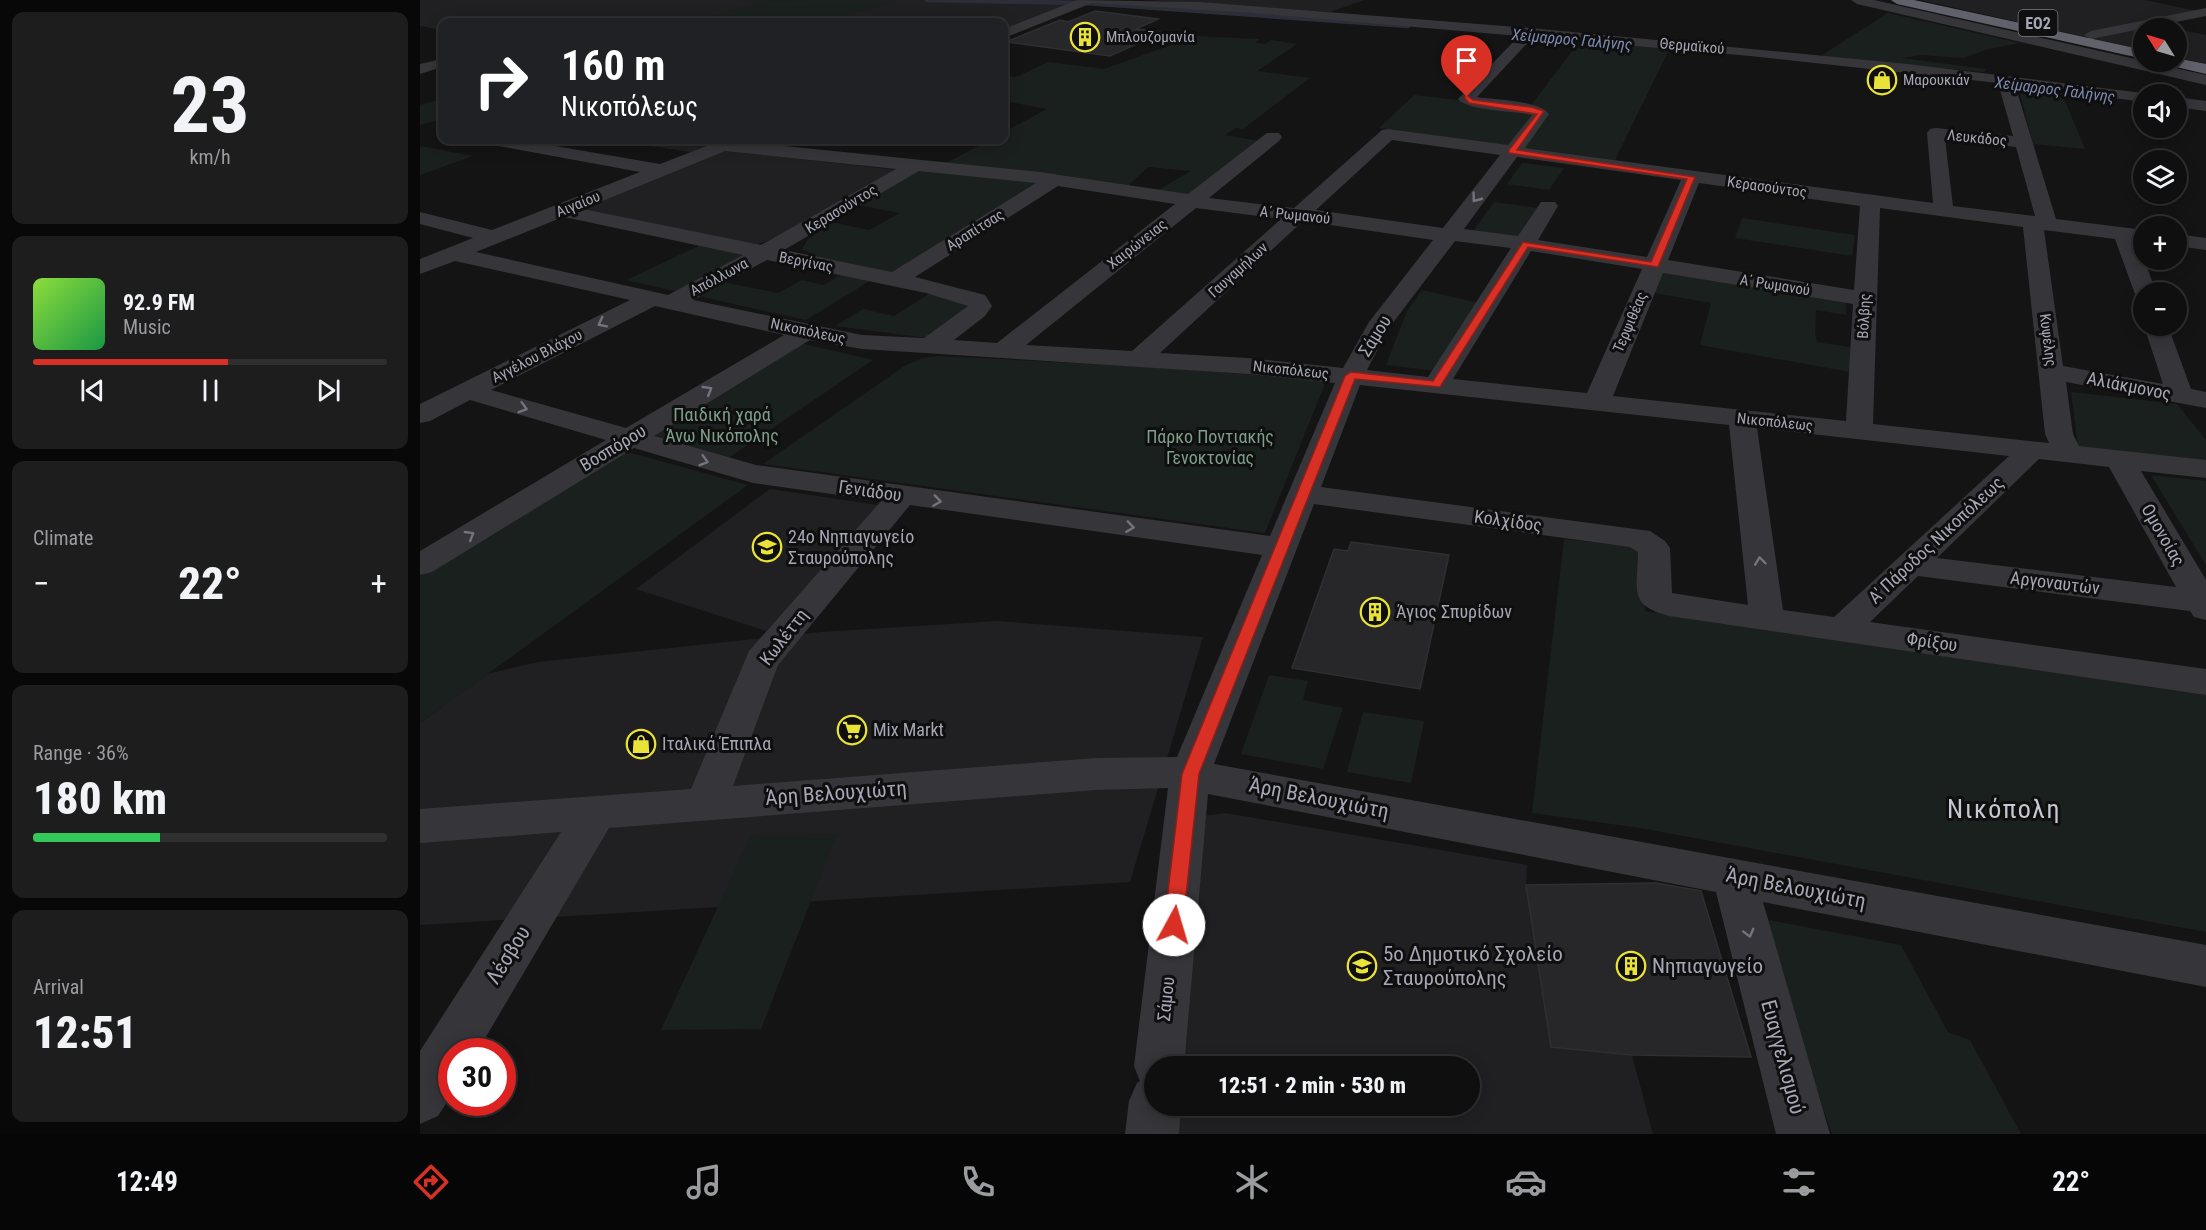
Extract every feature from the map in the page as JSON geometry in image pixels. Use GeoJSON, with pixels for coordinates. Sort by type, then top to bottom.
{"type":"FeatureCollection","features":[{"type":"Feature","properties":{"kind":"highway","name":"ΕΟ2"},"geometry":{"type":"LineString","coordinates":[[1897,0],[2133,53]]}},
{"type":"Feature","properties":{"kind":"highway","name":"ΕΟ2"},"geometry":{"type":"LineString","coordinates":[[1932,0],[2133,45]]}},
{"type":"Feature","properties":{"kind":"highway"},"geometry":{"type":"LineString","coordinates":[[2187,57],[2206,61]]}},
{"type":"Feature","properties":{"kind":"highway"},"geometry":{"type":"LineString","coordinates":[[2187,65],[2206,69]]}},
{"type":"Feature","properties":{"kind":"street"},"geometry":{"type":"LineString","coordinates":[[1008,32],[1088,0]]}},
{"type":"Feature","properties":{"kind":"street","name":"Θερμαϊκού"},"geometry":{"type":"LineString","coordinates":[[1096,0],[1530,32],[1735,50],[2005,79],[2133,96]]}},
{"type":"Feature","properties":{"kind":"street"},"geometry":{"type":"LineString","coordinates":[[1857,0],[2206,80]]}},
{"type":"Feature","properties":{"kind":"street"},"geometry":{"type":"LineString","coordinates":[[2172,5],[2206,12]]}},
{"type":"Feature","properties":{"kind":"street"},"geometry":{"type":"LineString","coordinates":[[2179,18],[2206,12]]}},
{"type":"Feature","properties":{"kind":"street"},"geometry":{"type":"LineString","coordinates":[[2091,35],[2133,27]]}},
{"type":"Feature","properties":{"kind":"street","name":"Σάμου"},"geometry":{"type":"LineString","coordinates":[[1160,1056],[1190,774],[1351,376],[1378,327],[1541,113],[1536,110],[1466,99],[1530,32]]}},
{"type":"Feature","properties":{"kind":"street"},"geometry":{"type":"LineString","coordinates":[[422,78],[438,57]]}},
{"type":"Feature","properties":{"kind":"street","name":"Κυψέλης"},"geometry":{"type":"LineString","coordinates":[[2005,79],[2025,143],[2041,224],[2052,371],[2060,434],[2069,455]]}},
{"type":"Feature","properties":{"kind":"street"},"geometry":{"type":"LineString","coordinates":[[2187,103],[2206,106]]}},
{"type":"Feature","properties":{"kind":"street","name":"Λευκάδος"},"geometry":{"type":"LineString","coordinates":[[1944,211],[1936,133],[2025,143]]}},
{"type":"Feature","properties":{"kind":"street","name":"Κερασούντος"},"geometry":{"type":"LineString","coordinates":[[1391,134],[1692,177],[2133,235]]}},
{"type":"Feature","properties":{"kind":"street","name":"Γαυγαμήλων"},"geometry":{"type":"LineString","coordinates":[[1138,358],[1384,136],[1391,134]]}},
{"type":"Feature","properties":{"kind":"street","name":"Χαιρώνειας"},"geometry":{"type":"LineString","coordinates":[[1002,351],[1273,137]]}},
{"type":"Feature","properties":{"kind":"street"},"geometry":{"type":"LineString","coordinates":[[516,144],[662,171]]}},
{"type":"Feature","properties":{"kind":"street","name":"Αιγαίου"},"geometry":{"type":"LineString","coordinates":[[420,267],[492,237],[564,211],[724,144]]}},
{"type":"Feature","properties":{"kind":"street","name":"Α΄ Ρωμανού"},"geometry":{"type":"LineString","coordinates":[[746,144],[1054,180],[1192,202],[1327,217],[1448,235],[1468,235],[1865,299]]}},
{"type":"Feature","properties":{"kind":"street","name":"Κερασούντος"},"geometry":{"type":"LineString","coordinates":[[764,253],[917,164]]}},
{"type":"Feature","properties":{"kind":"street","name":"Τερψιθέας"},"geometry":{"type":"LineString","coordinates":[[1597,402],[1692,177]]}},
{"type":"Feature","properties":{"kind":"street","name":"Αραπίτσας"},"geometry":{"type":"LineString","coordinates":[[895,280],[1054,180]]}},
{"type":"Feature","properties":{"kind":"street","name":"Βόλβης"},"geometry":{"type":"LineString","coordinates":[[1859,431],[1870,201]]}},
{"type":"Feature","properties":{"kind":"street"},"geometry":{"type":"LineString","coordinates":[[1436,385],[1548,206]]}},
{"type":"Feature","properties":{"kind":"street","name":"Βεργίνας"},"geometry":{"type":"LineString","coordinates":[[564,211],[970,296],[980,304],[977,311],[930,346]]}},
{"type":"Feature","properties":{"kind":"street"},"geometry":{"type":"LineString","coordinates":[[420,218],[492,237]]}},
{"type":"Feature","properties":{"kind":"street"},"geometry":{"type":"LineString","coordinates":[[2187,241],[2206,244]]}},
{"type":"Feature","properties":{"kind":"street","name":"Απόλλωνα"},"geometry":{"type":"LineString","coordinates":[[664,299],[764,253]]}},
{"type":"Feature","properties":{"kind":"street","name":"Νικοπόλεως"},"geometry":{"type":"LineString","coordinates":[[454,254],[849,340],[1138,358],[1351,376],[2206,469]]}},
{"type":"Feature","properties":{"kind":"street","name":"Αγγέλου Βλάχου"},"geometry":{"type":"LineString","coordinates":[[420,415],[664,299]]}},
{"type":"Feature","properties":{"kind":"street","name":"Βοσπόρου"},"geometry":{"type":"LineString","coordinates":[[420,565],[806,332]]}},
{"type":"Feature","properties":{"kind":"street"},"geometry":{"type":"LineString","coordinates":[[2159,336],[2180,395]]}},
{"type":"Feature","properties":{"kind":"street","name":"Αλιάκμονος"},"geometry":{"type":"LineString","coordinates":[[2052,371],[2206,400]]}},
{"type":"Feature","properties":{"kind":"street","name":"Γενιάδου"},"geometry":{"type":"LineString","coordinates":[[467,392],[753,474],[1283,548]]}},
{"type":"Feature","properties":{"kind":"street"},"geometry":{"type":"LineString","coordinates":[[1742,418],[1767,619]]}},
{"type":"Feature","properties":{"kind":"street","name":"Α' Πάροδος Νικοπόλεως"},"geometry":{"type":"LineString","coordinates":[[1842,629],[2031,451]]}},
{"type":"Feature","properties":{"kind":"street","name":"Ομονοίας"},"geometry":{"type":"LineString","coordinates":[[2120,460],[2204,605]]}},
{"type":"Feature","properties":{"kind":"street","name":"Κολχίδος"},"geometry":{"type":"LineString","coordinates":[[1305,494],[1639,538],[1654,548],[1655,599],[1658,602]]}},
{"type":"Feature","properties":{"kind":"street","name":"Κωλέττη"},"geometry":{"type":"LineString","coordinates":[[706,802],[762,660],[902,496]]}},
{"type":"Feature","properties":{"kind":"street","name":"Αργοναυτών"},"geometry":{"type":"LineString","coordinates":[[1909,565],[2204,605]]}},
{"type":"Feature","properties":{"kind":"street","name":"Φρίξου"},"geometry":{"type":"LineString","coordinates":[[1658,602],[2206,682]]}},
{"type":"Feature","properties":{"kind":"street","name":"Άρη Βελουχιώτη"},"geometry":{"type":"LineString","coordinates":[[420,826],[706,802],[1133,772],[1190,774],[2206,966]]}},
{"type":"Feature","properties":{"kind":"street","name":"Λέσβου"},"geometry":{"type":"LineString","coordinates":[[420,1098],[597,811]]}},
{"type":"Feature","properties":{"kind":"street","name":"Ευαγγελισμού"},"geometry":{"type":"LineString","coordinates":[[1734,876],[1803,1134]]}},
{"type":"Feature","properties":{"kind":"street"},"geometry":{"type":"LineString","coordinates":[[1152,1134],[1154,1116]]}},
{"type":"Feature","properties":{"kind":"shaded area"},"geometry":{"type":"Polygon","coordinates":[[[420,0],[1077,0],[1008,28],[1008,18],[438,18],[438,29],[420,26],[420,0]]]}},
{"type":"Feature","properties":{"kind":"shaded area"},"geometry":{"type":"Polygon","coordinates":[[[1146,0],[1365,0],[1330,12],[1146,0]]]}},
{"type":"Feature","properties":{"kind":"shaded area"},"geometry":{"type":"Polygon","coordinates":[[[1920,0],[2145,0],[2197,11],[2162,18],[2133,18],[2133,48],[1920,0]]]}},
{"type":"Feature","properties":{"kind":"shaded area"},"geometry":{"type":"Polygon","coordinates":[[[2187,31],[2206,35],[2206,64],[2187,59],[2187,31]]]}},
{"type":"Feature","properties":{"kind":"shaded area"},"geometry":{"type":"Polygon","coordinates":[[[637,144],[729,144],[704,154],[637,144]]]}},
{"type":"Feature","properties":{"kind":"shaded area"},"geometry":{"type":"Polygon","coordinates":[[[721,150],[897,170],[790,233],[756,245],[574,208],[721,150]]]}},
{"type":"Feature","properties":{"kind":"shaded area","name":"24ο Νηπιαγωγείο Σταυρούπολης"},"geometry":{"type":"Polygon","coordinates":[[[770,489],[878,505],[766,631],[636,589],[770,489]]]}},
{"type":"Feature","properties":{"kind":"shaded area"},"geometry":{"type":"Polygon","coordinates":[[[998,621],[1203,637],[1130,882],[420,925],[420,723],[487,674],[538,662],[821,632],[998,621]]]}},
{"type":"Feature","properties":{"kind":"shaded area","name":"5ο Δημοτικό Σχολείο Σταυρούπολης"},"geometry":{"type":"Polygon","coordinates":[[[1226,813],[1527,865],[1526,885],[1551,1046],[1632,1055],[1653,1134],[1169,1134],[1171,1116],[1480,1116],[1480,1056],[1177,1056],[1200,816],[1226,813]]]}},
{"type":"Feature","properties":{"kind":"green space"},"geometry":{"type":"Polygon","coordinates":[[[765,0],[896,1],[842,18],[706,18],[765,0]]]}},
{"type":"Feature","properties":{"kind":"green space"},"geometry":{"type":"Polygon","coordinates":[[[1888,13],[2020,43],[1988,49],[1964,58],[1921,55],[1902,58],[1986,69],[1984,72],[1819,57],[1888,13]]]}},
{"type":"Feature","properties":{"kind":"green space"},"geometry":{"type":"Polygon","coordinates":[[[1196,36],[1259,39],[1255,43],[1265,44],[1271,40],[1297,44],[1257,71],[1310,78],[1243,129],[1236,128],[1225,135],[1260,141],[1191,195],[1158,190],[1191,171],[1148,167],[1128,186],[1055,174],[892,274],[821,259],[802,249],[809,238],[831,222],[869,230],[900,213],[859,205],[929,162],[944,164],[982,144],[1008,144],[1008,130],[1047,109],[1008,102],[1008,76],[1016,77],[1048,62],[1104,69],[1196,36]]]}},
{"type":"Feature","properties":{"kind":"green space"},"geometry":{"type":"Polygon","coordinates":[[[1582,38],[1671,46],[1615,160],[1379,128],[1414,95],[1529,108],[1582,38]]]}},
{"type":"Feature","properties":{"kind":"green space"},"geometry":{"type":"Polygon","coordinates":[[[2017,82],[2060,89],[2085,149],[2033,144],[2017,82]]]}},
{"type":"Feature","properties":{"kind":"green space"},"geometry":{"type":"Polygon","coordinates":[[[438,100],[438,120],[420,125],[420,105],[438,100]]]}},
{"type":"Feature","properties":{"kind":"green space"},"geometry":{"type":"Polygon","coordinates":[[[420,146],[473,156],[420,175],[420,146]]]}},
{"type":"Feature","properties":{"kind":"green space"},"geometry":{"type":"Polygon","coordinates":[[[1522,163],[1564,168],[1549,190],[1507,184],[1522,163]]]}},
{"type":"Feature","properties":{"kind":"green space"},"geometry":{"type":"Polygon","coordinates":[[[1494,202],[1538,208],[1518,238],[1473,231],[1494,202]]]}},
{"type":"Feature","properties":{"kind":"green space"},"geometry":{"type":"Polygon","coordinates":[[[1742,218],[1855,235],[1852,256],[1735,238],[1742,218]]]}},
{"type":"Feature","properties":{"kind":"green space"},"geometry":{"type":"Polygon","coordinates":[[[703,244],[753,254],[708,279],[778,293],[802,280],[823,285],[845,273],[873,279],[806,320],[626,280],[703,244]]]}},
{"type":"Feature","properties":{"kind":"green space"},"geometry":{"type":"Polygon","coordinates":[[[1657,272],[1846,302],[1846,315],[1816,310],[1815,333],[1817,342],[1850,347],[1850,372],[1700,345],[1711,303],[1648,292],[1657,272]]]}},
{"type":"Feature","properties":{"kind":"green space"},"geometry":{"type":"Polygon","coordinates":[[[1422,290],[1479,303],[1437,371],[1386,365],[1407,311],[1422,290]]]}},
{"type":"Feature","properties":{"kind":"green space"},"geometry":{"type":"Polygon","coordinates":[[[932,292],[967,302],[968,307],[928,338],[835,326],[863,309],[894,316],[932,292]]]}},
{"type":"Feature","properties":{"kind":"green space","name":"Παιδική χαρά Άνω Νικόπολης"},"geometry":{"type":"Polygon","coordinates":[[[796,342],[873,360],[727,459],[644,437],[796,342]]]}},
{"type":"Feature","properties":{"kind":"green space","name":"Πάρκο Ποντιακής Γενοκτονίας"},"geometry":{"type":"Polygon","coordinates":[[[939,356],[1170,368],[1326,381],[1265,533],[763,464],[906,365],[923,358],[939,356]]]}},
{"type":"Feature","properties":{"kind":"green space"},"geometry":{"type":"Polygon","coordinates":[[[2071,392],[2177,404],[2206,440],[2206,464],[2079,453],[2071,392]]]}},
{"type":"Feature","properties":{"kind":"green space"},"geometry":{"type":"Polygon","coordinates":[[[624,451],[748,485],[420,723],[420,576],[624,451]]]}},
{"type":"Feature","properties":{"kind":"green space"},"geometry":{"type":"Polygon","coordinates":[[[2151,475],[2206,481],[2206,565],[2151,475]]]}},
{"type":"Feature","properties":{"kind":"green space"},"geometry":{"type":"Polygon","coordinates":[[[1564,539],[1644,548],[1645,611],[2206,695],[2206,932],[1640,828],[1532,813],[1564,539]]]}},
{"type":"Feature","properties":{"kind":"green space"},"geometry":{"type":"Polygon","coordinates":[[[1269,675],[1308,681],[1303,700],[1343,708],[1323,769],[1241,754],[1269,675]]]}},
{"type":"Feature","properties":{"kind":"green space"},"geometry":{"type":"Polygon","coordinates":[[[1363,712],[1424,721],[1411,783],[1347,772],[1363,712]]]}},
{"type":"Feature","properties":{"kind":"green space"},"geometry":{"type":"Polygon","coordinates":[[[837,834],[761,1029],[661,1030],[751,835],[837,834]]]}},
{"type":"Feature","properties":{"kind":"green space"},"geometry":{"type":"Polygon","coordinates":[[[1758,918],[1901,945],[1948,1032],[1970,1040],[2021,1134],[1832,1134],[1758,918]]]}},
{"type":"Feature","properties":{"kind":"building","name":"Μπλουζομανία"},"geometry":{"type":"Polygon","coordinates":[[[1095,11],[1158,19],[1136,29],[1163,32],[1110,56],[1008,42],[1060,20],[1068,22],[1095,11]]]}},
{"type":"Feature","properties":{"kind":"building","name":"Άγιος Σπυρίδων"},"geometry":{"type":"Polygon","coordinates":[[[1351,542],[1449,555],[1420,689],[1292,668],[1334,549],[1348,551],[1351,542]]]}},
{"type":"Feature","properties":{"kind":"building","name":"Νηπιαγωγείο"},"geometry":{"type":"Polygon","coordinates":[[[1656,883],[1701,891],[1751,1057],[1632,1055],[1551,1047],[1526,885],[1656,883]]]}},
{"type":"Feature","properties":{"kind":"waterway","name":"Χείμαρρος Γαλήνης"},"geometry":{"type":"LineString","coordinates":[[927,0],[1085,3],[1408,26]]}},
{"type":"Feature","properties":{"kind":"place","name":"Μπλουζομανία"},"geometry":{"type":"Point","coordinates":[1085,37]}},
{"type":"Feature","properties":{"kind":"place","name":"Μαρουκιάν"},"geometry":{"type":"Point","coordinates":[1882,80]}},
{"type":"Feature","properties":{"kind":"place","name":"24ο Νηπιαγωγείο Σταυρούπολης"},"geometry":{"type":"Point","coordinates":[767,547]}},
{"type":"Feature","properties":{"kind":"place","name":"Άγιος Σπυρίδων"},"geometry":{"type":"Point","coordinates":[1375,612]}},
{"type":"Feature","properties":{"kind":"place","name":"Mix Markt"},"geometry":{"type":"Point","coordinates":[852,730]}},
{"type":"Feature","properties":{"kind":"place","name":"Ιταλικά Έπιπλα"},"geometry":{"type":"Point","coordinates":[641,744]}},
{"type":"Feature","properties":{"kind":"place","name":"5ο Δημοτικό Σχολείο Σταυρούπολης"},"geometry":{"type":"Point","coordinates":[1362,966]}},
{"type":"Feature","properties":{"kind":"place","name":"Νηπιαγωγείο"},"geometry":{"type":"Point","coordinates":[1631,966]}},
{"type":"Feature","properties":{"kind":"district","name":"Νικόπολη"},"geometry":{"type":"Point","coordinates":[2004,809]}},
{"type":"Feature","properties":{"kind":"route"},"geometry":{"type":"LineString","coordinates":[[1174,925],[1190,774],[1351,376],[1436,385],[1526,244],[1655,265],[1692,177],[1512,152],[1541,113],[1531,109],[1471,102],[1466,99],[1467,97]]}}]}
